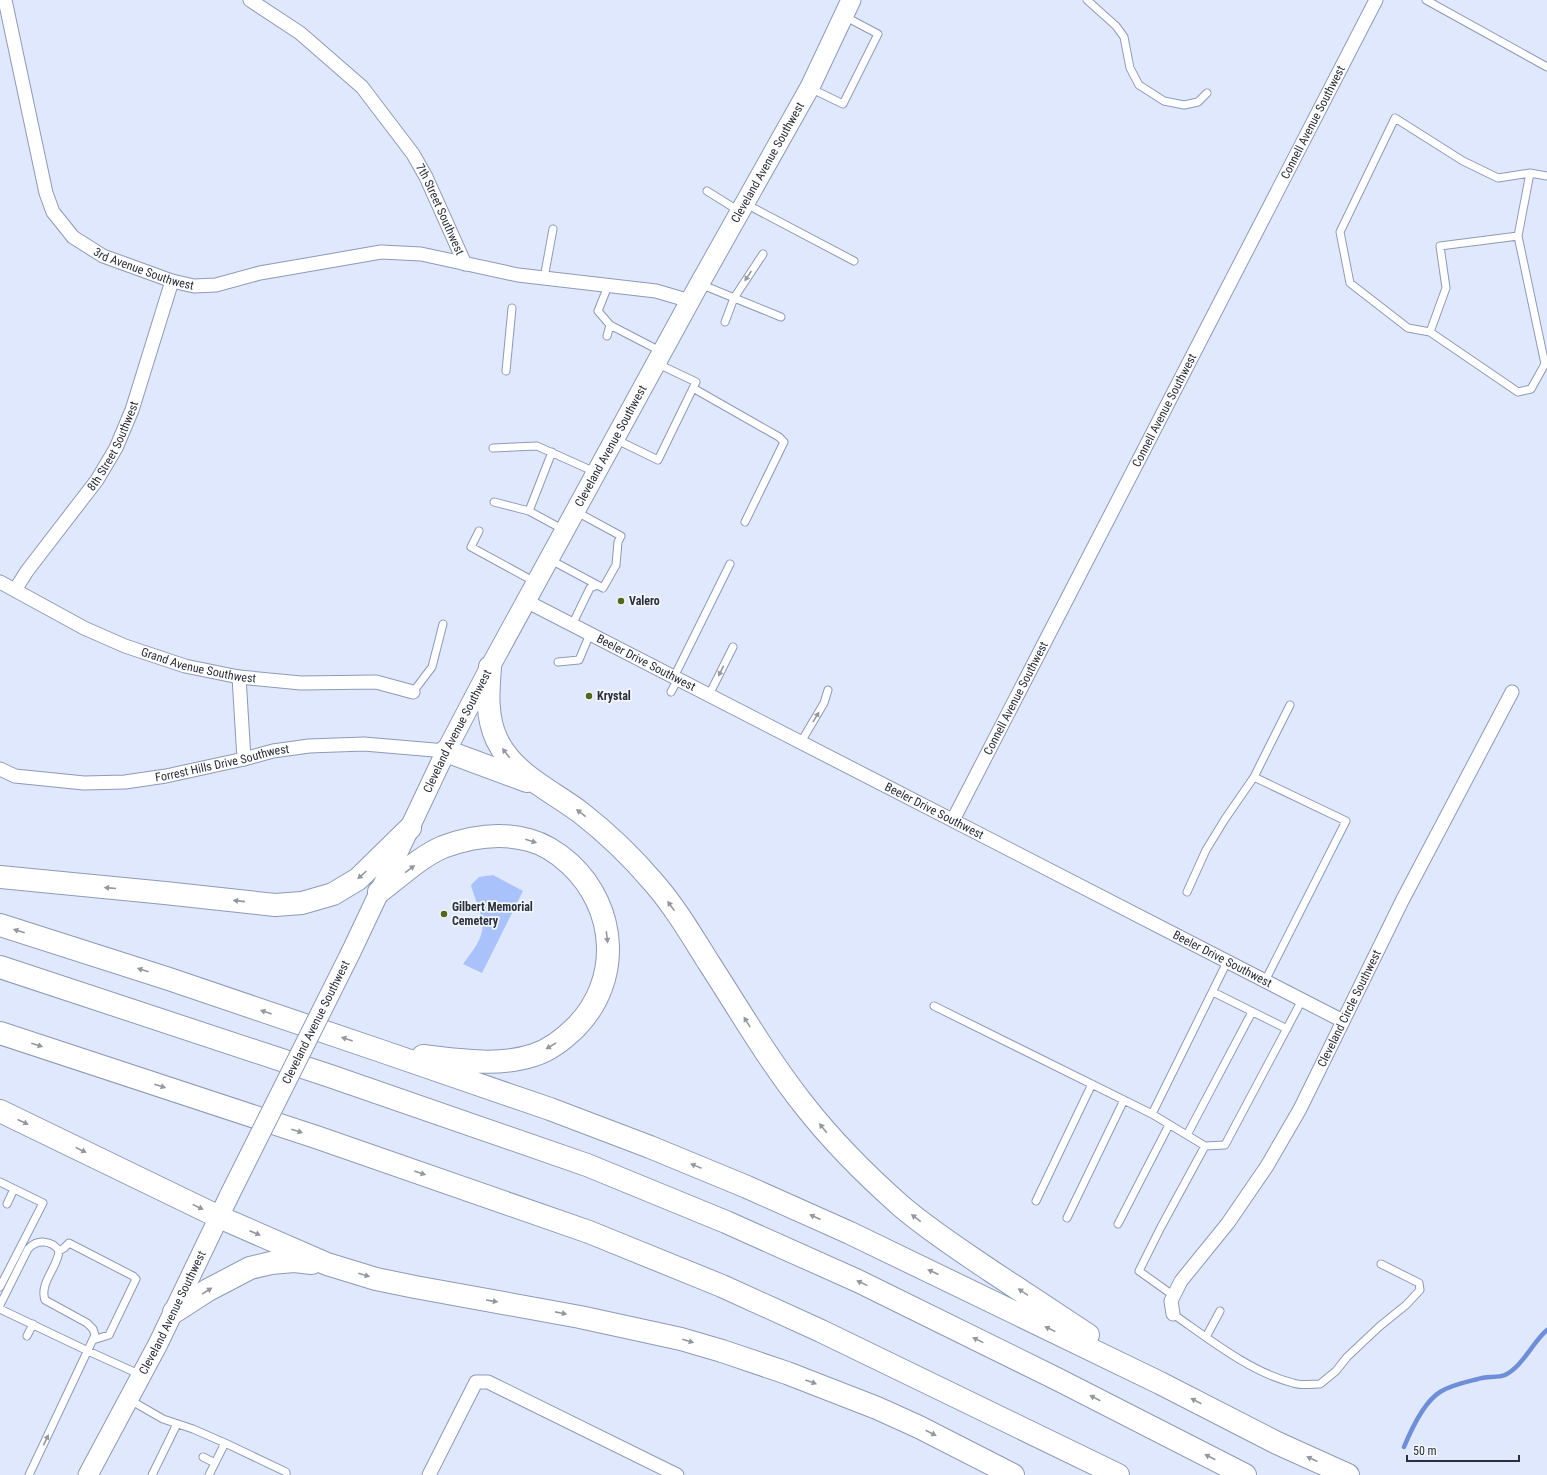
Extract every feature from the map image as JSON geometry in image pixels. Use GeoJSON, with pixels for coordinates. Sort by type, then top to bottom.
{"type":"FeatureCollection","features":[{"type":"Feature","properties":{"kind":"highway"},"geometry":{"type":"LineString","coordinates":[[490,667],[488,691],[489,710],[491,725],[497,741],[514,763],[545,789],[581,813],[611,838],[655,884],[694,938],[761,1045],[798,1097],[829,1136],[859,1167],[902,1206],[951,1244],[1160,1383]]}},
{"type":"Feature","properties":{"kind":"highway"},"geometry":{"type":"LineString","coordinates":[[446,752],[516,776],[545,789]]}},
{"type":"Feature","properties":{"kind":"highway"},"geometry":{"type":"LineString","coordinates":[[0,877],[275,905],[302,903],[333,894],[358,879],[410,828]]}},
{"type":"Feature","properties":{"kind":"highway"},"geometry":{"type":"LineString","coordinates":[[379,892],[422,860],[442,848],[462,841],[485,836],[504,836],[529,840],[546,846],[564,859],[583,876],[596,896],[604,917],[608,940],[608,961],[595,1002],[584,1019],[570,1033],[536,1055],[515,1060],[493,1062],[384,1052]]}},
{"type":"Feature","properties":{"kind":"highway"},"geometry":{"type":"LineString","coordinates":[[0,925],[169,979],[384,1052],[550,1109],[650,1147],[748,1188],[864,1240],[1160,1383],[1278,1443],[1348,1475]]}},
{"type":"Feature","properties":{"kind":"highway"},"geometry":{"type":"LineString","coordinates":[[0,967],[330,1076],[587,1165],[792,1250],[858,1281],[1057,1379],[1245,1475]]}},
{"type":"Feature","properties":{"kind":"highway"},"geometry":{"type":"LineString","coordinates":[[0,1033],[316,1137],[589,1232],[722,1286],[821,1331],[1118,1475]]}},
{"type":"Feature","properties":{"kind":"highway"},"geometry":{"type":"LineString","coordinates":[[0,1111],[219,1217],[327,1264],[382,1280],[580,1317],[681,1339],[722,1351],[781,1371],[877,1408],[919,1427],[1013,1475]]}},
{"type":"Feature","properties":{"kind":"highway"},"geometry":{"type":"LineString","coordinates":[[174,1312],[208,1290],[250,1268],[271,1263],[294,1261],[327,1264]]}},
{"type":"Feature","properties":{"kind":"highway"},"geometry":{"type":"LineString","coordinates":[[993,1414],[1100,1475]]}},
{"type":"Feature","properties":{"kind":"main road","name":"Cleveland Avenue Southwest"},"geometry":{"type":"LineString","coordinates":[[90,1474],[174,1312],[230,1194],[351,952],[446,752],[490,667],[659,357],[810,87],[848,8]]}},
{"type":"Feature","properties":{"kind":"street","name":"3rd Avenue Southwest"},"geometry":{"type":"LineString","coordinates":[[5,0],[46,193],[53,212],[73,237],[103,256],[172,281],[194,286],[216,285],[260,273],[381,252],[421,254],[465,264]]}},
{"type":"Feature","properties":{"kind":"street","name":"7th Street Southwest"},"geometry":{"type":"LineString","coordinates":[[250,0],[300,32],[362,87],[413,154],[426,176],[465,264],[518,275],[656,291],[690,301]]}},
{"type":"Feature","properties":{"kind":"street","name":"Connell Avenue Southwest"},"geometry":{"type":"LineString","coordinates":[[953,820],[1376,0]]}},
{"type":"Feature","properties":{"kind":"street","name":"8th Street Southwest"},"geometry":{"type":"LineString","coordinates":[[15,590],[26,571],[97,480],[116,448],[132,410],[172,281]]}},
{"type":"Feature","properties":{"kind":"street","name":"Grand Avenue Southwest"},"geometry":{"type":"LineString","coordinates":[[0,582],[84,628],[125,646],[185,666],[239,677],[301,683],[376,682],[413,692]]}},
{"type":"Feature","properties":{"kind":"street","name":"Beeler Drive Southwest"},"geometry":{"type":"LineString","coordinates":[[526,601],[1343,1021]]}},
{"type":"Feature","properties":{"kind":"street"},"geometry":{"type":"LineString","coordinates":[[239,677],[244,759]]}},
{"type":"Feature","properties":{"kind":"street","name":"Cleveland Circle Southwest"},"geometry":{"type":"LineString","coordinates":[[1173,1314],[1171,1301],[1181,1281],[1228,1223],[1267,1166],[1300,1109],[1402,901],[1512,692]]}},
{"type":"Feature","properties":{"kind":"street","name":"Forrest Hills Drive Southwest"},"geometry":{"type":"LineString","coordinates":[[0,769],[15,776],[22,777],[84,783],[125,782],[166,776],[274,751],[309,746],[364,744],[446,752]]}},
{"type":"Feature","properties":{"kind":"street"},"geometry":{"type":"LineString","coordinates":[[429,1475],[476,1382],[488,1382],[676,1475]]}},
{"type":"Feature","properties":{"kind":"lane"},"geometry":{"type":"LineString","coordinates":[[1087,0],[1116,26],[1124,37],[1130,68],[1140,86],[1164,101],[1184,105],[1198,102],[1207,93]]}},
{"type":"Feature","properties":{"kind":"lane"},"geometry":{"type":"LineString","coordinates":[[1426,0],[1547,66]]}},
{"type":"Feature","properties":{"kind":"lane"},"geometry":{"type":"LineString","coordinates":[[810,87],[843,104],[878,34],[848,8]]}},
{"type":"Feature","properties":{"kind":"lane"},"geometry":{"type":"LineString","coordinates":[[1530,173],[1518,236],[1545,364],[1531,389],[1518,392],[1430,332],[1408,328],[1350,283],[1340,232],[1395,118],[1463,161],[1498,178],[1530,173],[1547,176]]}},
{"type":"Feature","properties":{"kind":"lane"},"geometry":{"type":"LineString","coordinates":[[707,191],[854,261]]}},
{"type":"Feature","properties":{"kind":"lane"},"geometry":{"type":"LineString","coordinates":[[544,278],[553,228]]}},
{"type":"Feature","properties":{"kind":"lane"},"geometry":{"type":"LineString","coordinates":[[1430,332],[1446,288],[1440,246],[1518,236]]}},
{"type":"Feature","properties":{"kind":"lane"},"geometry":{"type":"LineString","coordinates":[[725,322],[734,298],[763,254]]}},
{"type":"Feature","properties":{"kind":"lane"},"geometry":{"type":"LineString","coordinates":[[700,284],[781,317]]}},
{"type":"Feature","properties":{"kind":"lane"},"geometry":{"type":"LineString","coordinates":[[608,286],[598,311],[610,325],[696,382],[658,460],[615,439]]}},
{"type":"Feature","properties":{"kind":"lane"},"geometry":{"type":"LineString","coordinates":[[506,371],[512,308]]}},
{"type":"Feature","properties":{"kind":"lane"},"geometry":{"type":"LineString","coordinates":[[607,336],[610,325]]}},
{"type":"Feature","properties":{"kind":"lane"},"geometry":{"type":"LineString","coordinates":[[693,388],[779,437],[784,442],[745,522]]}},
{"type":"Feature","properties":{"kind":"lane"},"geometry":{"type":"LineString","coordinates":[[493,448],[537,446],[596,473]]}},
{"type":"Feature","properties":{"kind":"lane"},"geometry":{"type":"LineString","coordinates":[[529,511],[552,452]]}},
{"type":"Feature","properties":{"kind":"lane"},"geometry":{"type":"LineString","coordinates":[[494,502],[529,511],[565,530]]}},
{"type":"Feature","properties":{"kind":"lane"},"geometry":{"type":"LineString","coordinates":[[549,559],[603,588],[616,565],[618,542],[621,536],[575,511]]}},
{"type":"Feature","properties":{"kind":"lane"},"geometry":{"type":"LineString","coordinates":[[479,531],[470,547],[536,583]]}},
{"type":"Feature","properties":{"kind":"lane"},"geometry":{"type":"LineString","coordinates":[[671,692],[676,678],[730,564]]}},
{"type":"Feature","properties":{"kind":"lane"},"geometry":{"type":"LineString","coordinates":[[572,625],[590,588],[597,585]]}},
{"type":"Feature","properties":{"kind":"lane"},"geometry":{"type":"LineString","coordinates":[[413,692],[432,667],[443,624]]}},
{"type":"Feature","properties":{"kind":"lane"},"geometry":{"type":"LineString","coordinates":[[558,662],[578,660],[590,634]]}},
{"type":"Feature","properties":{"kind":"lane"},"geometry":{"type":"LineString","coordinates":[[709,695],[733,647]]}},
{"type":"Feature","properties":{"kind":"lane"},"geometry":{"type":"LineString","coordinates":[[801,742],[824,703],[828,690]]}},
{"type":"Feature","properties":{"kind":"lane"},"geometry":{"type":"LineString","coordinates":[[1187,892],[1206,850],[1254,777],[1290,705]]}},
{"type":"Feature","properties":{"kind":"lane"},"geometry":{"type":"LineString","coordinates":[[1254,777],[1346,821],[1265,981]]}},
{"type":"Feature","properties":{"kind":"lane"},"geometry":{"type":"LineString","coordinates":[[1152,1114],[1227,962]]}},
{"type":"Feature","properties":{"kind":"lane"},"geometry":{"type":"LineString","coordinates":[[1213,992],[1287,1029]]}},
{"type":"Feature","properties":{"kind":"lane"},"geometry":{"type":"LineString","coordinates":[[934,1006],[1152,1114],[1205,1146],[1225,1145],[1302,1000]]}},
{"type":"Feature","properties":{"kind":"lane"},"geometry":{"type":"LineString","coordinates":[[1187,1135],[1252,1012]]}},
{"type":"Feature","properties":{"kind":"lane"},"geometry":{"type":"LineString","coordinates":[[1036,1201],[1092,1084]]}},
{"type":"Feature","properties":{"kind":"lane"},"geometry":{"type":"LineString","coordinates":[[1067,1218],[1124,1100]]}},
{"type":"Feature","properties":{"kind":"lane"},"geometry":{"type":"LineString","coordinates":[[1118,1224],[1169,1125]]}},
{"type":"Feature","properties":{"kind":"lane"},"geometry":{"type":"LineString","coordinates":[[1174,1296],[1139,1271],[1205,1146]]}},
{"type":"Feature","properties":{"kind":"lane"},"geometry":{"type":"LineString","coordinates":[[0,1182],[43,1203],[0,1287]]}},
{"type":"Feature","properties":{"kind":"lane"},"geometry":{"type":"LineString","coordinates":[[7,1204],[14,1189]]}},
{"type":"Feature","properties":{"kind":"lane"},"geometry":{"type":"LineString","coordinates":[[0,1305],[28,1249],[32,1244],[48,1242],[55,1245],[59,1251],[59,1258],[44,1289],[45,1300],[87,1322],[93,1329],[95,1335],[29,1475]]}},
{"type":"Feature","properties":{"kind":"lane"},"geometry":{"type":"LineString","coordinates":[[59,1251],[69,1243],[133,1276],[136,1279],[109,1335],[93,1340]]}},
{"type":"Feature","properties":{"kind":"lane"},"geometry":{"type":"LineString","coordinates":[[1173,1314],[1234,1355],[1267,1374],[1294,1384],[1320,1384],[1336,1371],[1347,1358],[1380,1326],[1406,1305],[1420,1290],[1419,1283],[1381,1264]]}},
{"type":"Feature","properties":{"kind":"lane"},"geometry":{"type":"LineString","coordinates":[[0,1309],[141,1375]]}},
{"type":"Feature","properties":{"kind":"lane"},"geometry":{"type":"LineString","coordinates":[[1206,1337],[1220,1311]]}},
{"type":"Feature","properties":{"kind":"lane"},"geometry":{"type":"LineString","coordinates":[[27,1336],[33,1324]]}},
{"type":"Feature","properties":{"kind":"lane"},"geometry":{"type":"LineString","coordinates":[[128,1399],[163,1419],[225,1443],[286,1472],[286,1475]]}},
{"type":"Feature","properties":{"kind":"lane"},"geometry":{"type":"LineString","coordinates":[[152,1475],[177,1424]]}},
{"type":"Feature","properties":{"kind":"lane"},"geometry":{"type":"LineString","coordinates":[[169,1440],[176,1444]]}},
{"type":"Feature","properties":{"kind":"lane"},"geometry":{"type":"LineString","coordinates":[[209,1475],[225,1443]]}},
{"type":"Feature","properties":{"kind":"lane"},"geometry":{"type":"LineString","coordinates":[[203,1457],[215,1463]]}},
{"type":"Feature","properties":{"kind":"lane"},"geometry":{"type":"LineString","coordinates":[[159,1460],[167,1464]]}},
{"type":"Feature","properties":{"kind":"shaded area"},"geometry":{"type":"Polygon","coordinates":[[[493,875],[523,891],[482,973],[463,964],[477,944],[483,926],[481,914],[471,885],[479,877],[493,875]]]}},
{"type":"Feature","properties":{"kind":"waterway"},"geometry":{"type":"LineString","coordinates":[[1404,1447],[1423,1409],[1440,1392],[1449,1387],[1481,1378],[1505,1375],[1517,1366],[1547,1330]]}},
{"type":"Feature","properties":{"kind":"place","name":"Valero"},"geometry":{"type":"Point","coordinates":[621,601]}},
{"type":"Feature","properties":{"kind":"place","name":"Krystal"},"geometry":{"type":"Point","coordinates":[589,696]}},
{"type":"Feature","properties":{"kind":"place","name":"Gilbert Memorial Cemetery"},"geometry":{"type":"Point","coordinates":[444,914]}}]}
